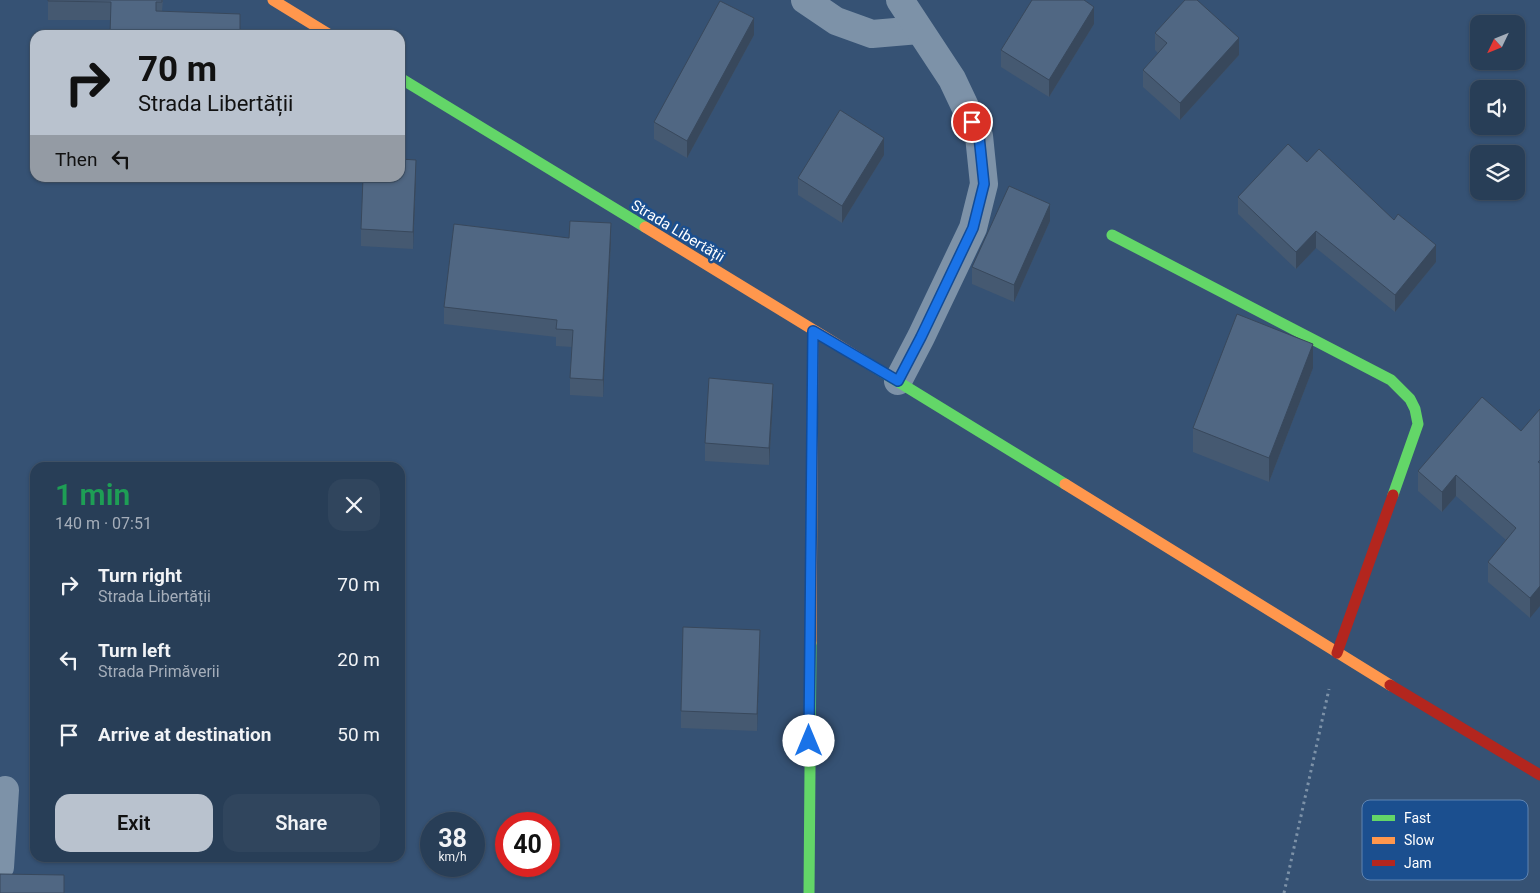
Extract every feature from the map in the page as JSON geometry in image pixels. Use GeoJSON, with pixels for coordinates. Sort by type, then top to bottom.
{"type":"FeatureCollection","features":[{"type":"Feature","properties":{"kind":"main road"},"geometry":{"type":"LineString","coordinates":[[273,0],[322,30]]}},
{"type":"Feature","properties":{"kind":"main road","name":"Strada Libertății"},"geometry":{"type":"LineString","coordinates":[[405,81],[898,381],[1337,653],[1540,775]]}},
{"type":"Feature","properties":{"kind":"main road"},"geometry":{"type":"LineString","coordinates":[[1112,235],[1391,380],[1408,394],[1416,408],[1418,424],[1337,653]]}},
{"type":"Feature","properties":{"kind":"main road"},"geometry":{"type":"LineString","coordinates":[[809,893],[813,331]]}},
{"type":"Feature","properties":{"kind":"street"},"geometry":{"type":"LineString","coordinates":[[805,0],[836,20],[872,34],[919,30]]}},
{"type":"Feature","properties":{"kind":"street"},"geometry":{"type":"LineString","coordinates":[[898,381],[973,228],[984,184],[979,136],[952,79],[900,0]]}},
{"type":"Feature","properties":{"kind":"street"},"geometry":{"type":"LineString","coordinates":[[0,867],[5,790]]}},
{"type":"Feature","properties":{"kind":"path"},"geometry":{"type":"LineString","coordinates":[[1284,893],[1337,653]]}},
{"type":"Feature","properties":{"kind":"building"},"geometry":{"type":"Polygon","coordinates":[[[162,0],[162,2],[156,2],[156,11],[240,14],[240,30],[110,30],[111,2],[48,1],[162,0]]]}},
{"type":"Feature","properties":{"kind":"building"},"geometry":{"type":"Polygon","coordinates":[[[1032,0],[1084,0],[1094,7],[1049,80],[1001,50],[1032,0]]]}},
{"type":"Feature","properties":{"kind":"building"},"geometry":{"type":"Polygon","coordinates":[[[1185,0],[1197,0],[1239,38],[1180,103],[1143,70],[1167,43],[1155,33],[1185,0]]]}},
{"type":"Feature","properties":{"kind":"building"},"geometry":{"type":"Polygon","coordinates":[[[720,1],[754,18],[687,141],[654,122],[720,1]]]}},
{"type":"Feature","properties":{"kind":"building"},"geometry":{"type":"Polygon","coordinates":[[[840,110],[884,138],[842,206],[798,178],[840,110]]]}},
{"type":"Feature","properties":{"kind":"building"},"geometry":{"type":"Polygon","coordinates":[[[1288,144],[1307,162],[1319,149],[1394,220],[1398,214],[1436,245],[1395,295],[1316,231],[1296,252],[1238,197],[1288,144]]]}},
{"type":"Feature","properties":{"kind":"building"},"geometry":{"type":"Polygon","coordinates":[[[405,159],[416,160],[413,232],[361,229],[363,182],[405,182],[405,159]]]}},
{"type":"Feature","properties":{"kind":"building"},"geometry":{"type":"Polygon","coordinates":[[[1009,186],[1050,204],[1014,285],[972,267],[1009,186]]]}},
{"type":"Feature","properties":{"kind":"building"},"geometry":{"type":"Polygon","coordinates":[[[570,221],[611,223],[603,380],[570,378],[573,330],[556,329],[557,320],[444,307],[454,224],[569,238],[570,221]]]}},
{"type":"Feature","properties":{"kind":"building"},"geometry":{"type":"Polygon","coordinates":[[[1237,314],[1313,344],[1269,458],[1193,428],[1237,314]]]}},
{"type":"Feature","properties":{"kind":"building"},"geometry":{"type":"Polygon","coordinates":[[[709,378],[773,384],[769,448],[705,443],[709,378]]]}},
{"type":"Feature","properties":{"kind":"building"},"geometry":{"type":"Polygon","coordinates":[[[1482,397],[1521,431],[1540,409],[1540,460],[1538,462],[1540,463],[1540,586],[1530,598],[1488,562],[1516,528],[1456,475],[1442,492],[1418,471],[1482,397]]]}},
{"type":"Feature","properties":{"kind":"building"},"geometry":{"type":"Polygon","coordinates":[[[683,627],[760,630],[757,714],[681,711],[683,627]]]}},
{"type":"Feature","properties":{"kind":"building"},"geometry":{"type":"Polygon","coordinates":[[[0,874],[64,875],[64,893],[0,893],[0,874]]]}},
{"type":"Feature","properties":{"kind":"traffic: fast"},"geometry":{"type":"LineString","coordinates":[[405,81],[645,227]]}},
{"type":"Feature","properties":{"kind":"traffic: fast"},"geometry":{"type":"LineString","coordinates":[[1112,235],[1391,380],[1410,399],[1415,409],[1418,424],[1393,495]]}},
{"type":"Feature","properties":{"kind":"traffic: fast"},"geometry":{"type":"LineString","coordinates":[[861,359],[1065,484]]}},
{"type":"Feature","properties":{"kind":"traffic: fast"},"geometry":{"type":"LineString","coordinates":[[809,893],[811,643]]}},
{"type":"Feature","properties":{"kind":"traffic: slow"},"geometry":{"type":"LineString","coordinates":[[273,0],[322,30]]}},
{"type":"Feature","properties":{"kind":"traffic: slow"},"geometry":{"type":"LineString","coordinates":[[645,227],[861,359]]}},
{"type":"Feature","properties":{"kind":"traffic: slow"},"geometry":{"type":"LineString","coordinates":[[811,643],[813,331]]}},
{"type":"Feature","properties":{"kind":"traffic: slow"},"geometry":{"type":"LineString","coordinates":[[1065,484],[1390,685]]}},
{"type":"Feature","properties":{"kind":"traffic: jam"},"geometry":{"type":"LineString","coordinates":[[1337,653],[1393,495]]}},
{"type":"Feature","properties":{"kind":"traffic: jam"},"geometry":{"type":"LineString","coordinates":[[1390,685],[1540,775]]}},
{"type":"Feature","properties":{"kind":"route"},"geometry":{"type":"LineString","coordinates":[[809,741],[813,331],[898,381],[973,228],[984,184],[979,136],[972,122]]}}]}
